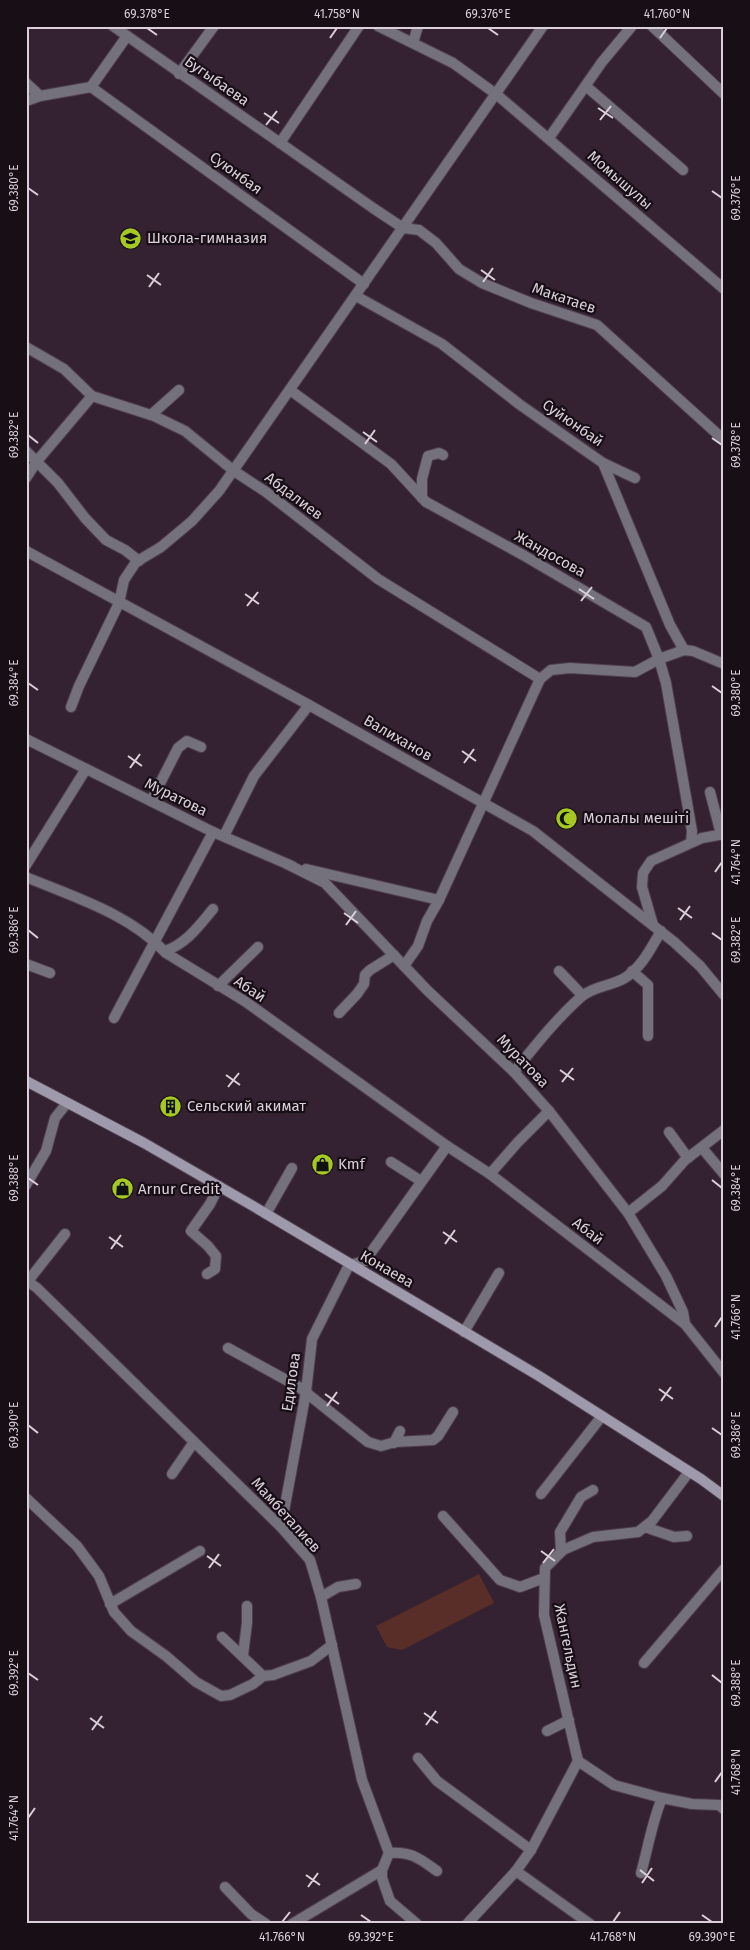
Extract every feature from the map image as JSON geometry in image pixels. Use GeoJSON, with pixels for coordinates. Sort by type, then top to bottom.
{"type":"FeatureCollection","features":[{"type":"Feature","properties":{"kind":"main road","name":"Конаева"},"geometry":{"type":"LineString","coordinates":[[26,1082],[144,1143],[219,1186],[349,1265],[539,1376],[724,1496]]}},
{"type":"Feature","properties":{"kind":"street","name":"Бугыбаева"},"geometry":{"type":"LineString","coordinates":[[113,26],[179,74],[403,228]]}},
{"type":"Feature","properties":{"kind":"street"},"geometry":{"type":"LineString","coordinates":[[179,74],[214,26]]}},
{"type":"Feature","properties":{"kind":"street"},"geometry":{"type":"LineString","coordinates":[[280,143],[359,26]]}},
{"type":"Feature","properties":{"kind":"street","name":"Момышулы"},"geometry":{"type":"LineString","coordinates":[[378,26],[453,63],[496,94],[724,289]]}},
{"type":"Feature","properties":{"kind":"street"},"geometry":{"type":"LineString","coordinates":[[412,43],[418,26]]}},
{"type":"Feature","properties":{"kind":"street"},"geometry":{"type":"LineString","coordinates":[[71,707],[79,686],[119,603],[124,580],[139,561],[161,547],[192,521],[219,491],[543,26]]}},
{"type":"Feature","properties":{"kind":"street"},"geometry":{"type":"LineString","coordinates":[[549,138],[587,87],[602,62],[632,26]]}},
{"type":"Feature","properties":{"kind":"street"},"geometry":{"type":"LineString","coordinates":[[652,26],[724,94]]}},
{"type":"Feature","properties":{"kind":"street"},"geometry":{"type":"LineString","coordinates":[[26,101],[40,96],[91,87],[127,36]]}},
{"type":"Feature","properties":{"kind":"street"},"geometry":{"type":"LineString","coordinates":[[26,83],[40,96]]}},
{"type":"Feature","properties":{"kind":"street","name":"Суюнбая"},"geometry":{"type":"LineString","coordinates":[[91,87],[364,284]]}},
{"type":"Feature","properties":{"kind":"street"},"geometry":{"type":"LineString","coordinates":[[587,87],[683,170]]}},
{"type":"Feature","properties":{"kind":"street","name":"Макатаев"},"geometry":{"type":"LineString","coordinates":[[403,228],[419,230],[436,243],[459,268],[482,284],[597,325],[724,440]]}},
{"type":"Feature","properties":{"kind":"street","name":"Суйюнбай"},"geometry":{"type":"LineString","coordinates":[[356,296],[442,344],[519,404],[603,463],[670,624],[684,650]]}},
{"type":"Feature","properties":{"kind":"street","name":"Абдалиев"},"geometry":{"type":"LineString","coordinates":[[26,347],[64,369],[92,396],[151,415],[185,431],[378,580],[540,679]]}},
{"type":"Feature","properties":{"kind":"street"},"geometry":{"type":"LineString","coordinates":[[151,415],[178,390]]}},
{"type":"Feature","properties":{"kind":"street","name":"Жандосова"},"geometry":{"type":"LineString","coordinates":[[290,390],[391,464],[426,502],[646,628],[659,659],[666,683],[692,832],[691,842]]}},
{"type":"Feature","properties":{"kind":"street"},"geometry":{"type":"LineString","coordinates":[[26,478],[37,461],[92,396]]}},
{"type":"Feature","properties":{"kind":"street"},"geometry":{"type":"LineString","coordinates":[[26,451],[58,483],[85,518],[106,540],[125,550],[139,561]]}},
{"type":"Feature","properties":{"kind":"street"},"geometry":{"type":"LineString","coordinates":[[422,498],[422,479],[428,456],[438,453],[443,455]]}},
{"type":"Feature","properties":{"kind":"street"},"geometry":{"type":"LineString","coordinates":[[603,463],[635,478]]}},
{"type":"Feature","properties":{"kind":"street","name":"Валиханов"},"geometry":{"type":"LineString","coordinates":[[26,551],[309,705],[532,831],[657,928],[700,966],[724,995]]}},
{"type":"Feature","properties":{"kind":"street"},"geometry":{"type":"LineString","coordinates":[[404,966],[418,946],[427,921],[439,900],[540,679],[552,670],[570,668],[635,672],[659,659],[684,650],[693,651],[724,664]]}},
{"type":"Feature","properties":{"kind":"street"},"geometry":{"type":"LineString","coordinates":[[224,836],[254,776],[309,705]]}},
{"type":"Feature","properties":{"kind":"street","name":"Муратова"},"geometry":{"type":"LineString","coordinates":[[26,739],[213,832],[287,864],[325,883],[404,966],[514,1072],[549,1111],[628,1213],[666,1276],[683,1312],[685,1324]]}},
{"type":"Feature","properties":{"kind":"street"},"geometry":{"type":"LineString","coordinates":[[151,801],[178,748],[187,741],[201,747]]}},
{"type":"Feature","properties":{"kind":"street"},"geometry":{"type":"LineString","coordinates":[[26,865],[29,852],[86,769]]}},
{"type":"Feature","properties":{"kind":"street"},"geometry":{"type":"LineString","coordinates":[[514,1072],[582,995],[624,979],[643,960],[657,928],[642,887],[643,873],[651,861],[691,842],[722,834],[710,792]]}},
{"type":"Feature","properties":{"kind":"street"},"geometry":{"type":"LineString","coordinates":[[114,1018],[213,832]]}},
{"type":"Feature","properties":{"kind":"street","name":"Муратова"},"geometry":{"type":"LineString","coordinates":[[287,864],[439,900]]}},
{"type":"Feature","properties":{"kind":"street","name":"Абай"},"geometry":{"type":"LineString","coordinates":[[26,877],[110,912],[155,942],[164,951],[246,1002],[447,1146],[490,1174],[685,1324]]}},
{"type":"Feature","properties":{"kind":"street"},"geometry":{"type":"LineString","coordinates":[[164,951],[175,948],[195,932],[213,909]]}},
{"type":"Feature","properties":{"kind":"street"},"geometry":{"type":"LineString","coordinates":[[218,986],[258,946]]}},
{"type":"Feature","properties":{"kind":"street"},"geometry":{"type":"LineString","coordinates":[[339,1013],[364,984],[365,975],[394,955]]}},
{"type":"Feature","properties":{"kind":"street"},"geometry":{"type":"LineString","coordinates":[[26,964],[50,973]]}},
{"type":"Feature","properties":{"kind":"street"},"geometry":{"type":"LineString","coordinates":[[559,971],[582,995]]}},
{"type":"Feature","properties":{"kind":"street"},"geometry":{"type":"LineString","coordinates":[[632,971],[648,985],[648,1036]]}},
{"type":"Feature","properties":{"kind":"street"},"geometry":{"type":"LineString","coordinates":[[26,1185],[46,1151],[55,1118],[67,1103]]}},
{"type":"Feature","properties":{"kind":"street"},"geometry":{"type":"LineString","coordinates":[[490,1174],[549,1111]]}},
{"type":"Feature","properties":{"kind":"street"},"geometry":{"type":"LineString","coordinates":[[628,1213],[662,1186],[688,1158],[724,1130]]}},
{"type":"Feature","properties":{"kind":"street"},"geometry":{"type":"LineString","coordinates":[[669,1132],[688,1158]]}},
{"type":"Feature","properties":{"kind":"street"},"geometry":{"type":"LineString","coordinates":[[349,1265],[365,1261],[447,1146]]}},
{"type":"Feature","properties":{"kind":"street"},"geometry":{"type":"LineString","coordinates":[[702,1148],[724,1174]]}},
{"type":"Feature","properties":{"kind":"street"},"geometry":{"type":"LineString","coordinates":[[392,1162],[421,1181]]}},
{"type":"Feature","properties":{"kind":"street"},"geometry":{"type":"LineString","coordinates":[[266,1214],[292,1168]]}},
{"type":"Feature","properties":{"kind":"street"},"geometry":{"type":"LineString","coordinates":[[207,1274],[215,1269],[216,1256],[191,1231],[210,1204],[219,1186]]}},
{"type":"Feature","properties":{"kind":"street"},"geometry":{"type":"LineString","coordinates":[[27,1281],[65,1234]]}},
{"type":"Feature","properties":{"kind":"street","name":"Едилова"},"geometry":{"type":"LineString","coordinates":[[281,1527],[306,1392],[312,1339],[349,1265]]}},
{"type":"Feature","properties":{"kind":"street"},"geometry":{"type":"LineString","coordinates":[[464,1332],[500,1273]]}},
{"type":"Feature","properties":{"kind":"street","name":"Мамбеталиев"},"geometry":{"type":"LineString","coordinates":[[27,1281],[37,1288],[281,1527],[310,1560],[332,1645],[362,1780],[389,1853]]}},
{"type":"Feature","properties":{"kind":"street"},"geometry":{"type":"LineString","coordinates":[[685,1324],[724,1373]]}},
{"type":"Feature","properties":{"kind":"street"},"geometry":{"type":"LineString","coordinates":[[228,1348],[299,1386],[368,1442],[382,1446],[394,1442],[433,1440],[438,1436],[453,1412]]}},
{"type":"Feature","properties":{"kind":"street"},"geometry":{"type":"LineString","coordinates":[[541,1494],[602,1416]]}},
{"type":"Feature","properties":{"kind":"street"},"geometry":{"type":"LineString","coordinates":[[394,1442],[400,1431]]}},
{"type":"Feature","properties":{"kind":"street"},"geometry":{"type":"LineString","coordinates":[[172,1474],[194,1442]]}},
{"type":"Feature","properties":{"kind":"street"},"geometry":{"type":"LineString","coordinates":[[645,1527],[652,1522],[689,1472]]}},
{"type":"Feature","properties":{"kind":"street"},"geometry":{"type":"LineString","coordinates":[[561,1552],[560,1532],[581,1497],[593,1490]]}},
{"type":"Feature","properties":{"kind":"street"},"geometry":{"type":"LineString","coordinates":[[26,1498],[77,1546],[98,1576],[114,1612],[131,1631],[166,1656],[196,1682],[221,1696],[230,1695],[253,1684],[263,1676],[273,1675],[311,1661],[332,1645]]}},
{"type":"Feature","properties":{"kind":"street"},"geometry":{"type":"LineString","coordinates":[[444,1516],[500,1580],[520,1587],[544,1578]]}},
{"type":"Feature","properties":{"kind":"street"},"geometry":{"type":"LineString","coordinates":[[645,1527],[674,1537],[686,1536]]}},
{"type":"Feature","properties":{"kind":"street","name":"Жангельдин"},"geometry":{"type":"LineString","coordinates":[[578,1761],[544,1615],[545,1568],[561,1552],[593,1537],[638,1532],[645,1527]]}},
{"type":"Feature","properties":{"kind":"street"},"geometry":{"type":"LineString","coordinates":[[110,1604],[200,1551]]}},
{"type":"Feature","properties":{"kind":"street"},"geometry":{"type":"LineString","coordinates":[[644,1663],[724,1570]]}},
{"type":"Feature","properties":{"kind":"street"},"geometry":{"type":"LineString","coordinates":[[320,1597],[338,1587],[356,1584]]}},
{"type":"Feature","properties":{"kind":"street"},"geometry":{"type":"LineString","coordinates":[[243,1655],[247,1606]]}},
{"type":"Feature","properties":{"kind":"street"},"geometry":{"type":"LineString","coordinates":[[222,1637],[263,1676]]}},
{"type":"Feature","properties":{"kind":"street"},"geometry":{"type":"LineString","coordinates":[[547,1732],[569,1720]]}},
{"type":"Feature","properties":{"kind":"street"},"geometry":{"type":"LineString","coordinates":[[418,1758],[437,1781],[530,1850]]}},
{"type":"Feature","properties":{"kind":"street"},"geometry":{"type":"LineString","coordinates":[[467,1924],[516,1871],[530,1850],[578,1761],[614,1785],[692,1804],[722,1805]]}},
{"type":"Feature","properties":{"kind":"street"},"geometry":{"type":"LineString","coordinates":[[641,1873],[654,1818],[662,1798]]}},
{"type":"Feature","properties":{"kind":"street"},"geometry":{"type":"LineString","coordinates":[[292,1924],[382,1870],[389,1853],[403,1851],[418,1858],[437,1871]]}},
{"type":"Feature","properties":{"kind":"street"},"geometry":{"type":"LineString","coordinates":[[382,1870],[390,1901],[417,1924]]}},
{"type":"Feature","properties":{"kind":"street"},"geometry":{"type":"LineString","coordinates":[[516,1871],[590,1924]]}},
{"type":"Feature","properties":{"kind":"street"},"geometry":{"type":"LineString","coordinates":[[225,1887],[251,1914],[266,1924]]}},
{"type":"Feature","properties":{"kind":"shaded area"},"geometry":{"type":"Polygon","coordinates":[[[479,1574],[494,1603],[402,1650],[387,1647],[376,1626],[479,1574]]]}},
{"type":"Feature","properties":{"kind":"place","name":"Школа-гимназия"},"geometry":{"type":"Point","coordinates":[131,238]}},
{"type":"Feature","properties":{"kind":"place","name":"Молалы мешіті"},"geometry":{"type":"Point","coordinates":[567,818]}},
{"type":"Feature","properties":{"kind":"place","name":"Сельский акимат"},"geometry":{"type":"Point","coordinates":[171,1106]}},
{"type":"Feature","properties":{"kind":"place","name":"Kmf"},"geometry":{"type":"Point","coordinates":[322,1164]}},
{"type":"Feature","properties":{"kind":"place","name":"Arnur Credit"},"geometry":{"type":"Point","coordinates":[122,1189]}}]}
